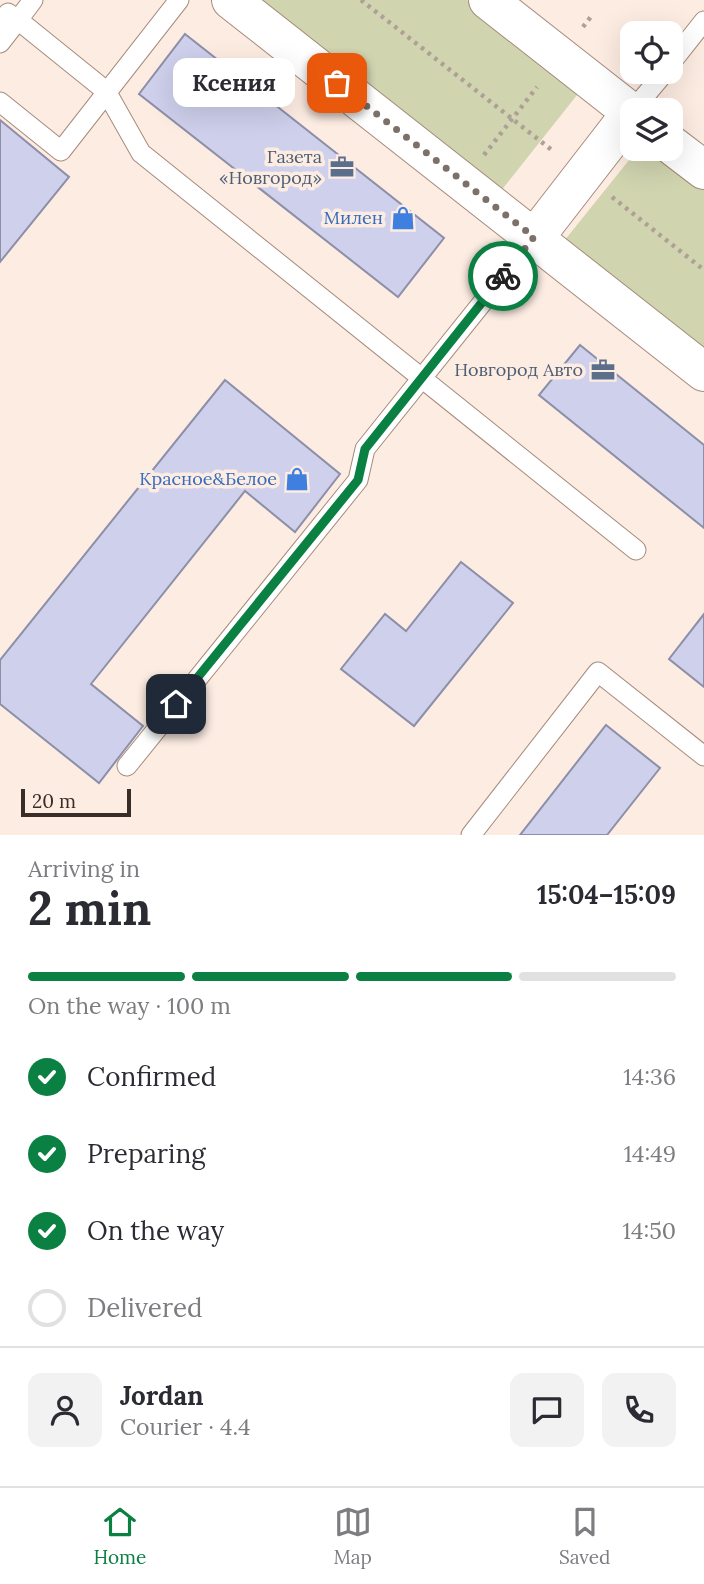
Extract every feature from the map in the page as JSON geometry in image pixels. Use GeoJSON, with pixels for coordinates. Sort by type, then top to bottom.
{"type":"FeatureCollection","features":[{"type":"Feature","properties":{"kind":"main road"},"geometry":{"type":"LineString","coordinates":[[231,0],[704,372]]}},
{"type":"Feature","properties":{"kind":"main road"},"geometry":{"type":"LineString","coordinates":[[488,0],[620,103]]}},
{"type":"Feature","properties":{"kind":"main road"},"geometry":{"type":"LineString","coordinates":[[534,237],[620,127]]}},
{"type":"Feature","properties":{"kind":"main road"},"geometry":{"type":"LineString","coordinates":[[683,154],[704,170]]}},
{"type":"Feature","properties":{"kind":"lane"},"geometry":{"type":"LineString","coordinates":[[0,43],[9,19],[33,0]]}},
{"type":"Feature","properties":{"kind":"lane"},"geometry":{"type":"LineString","coordinates":[[0,102],[61,151],[178,0]]}},
{"type":"Feature","properties":{"kind":"lane"},"geometry":{"type":"LineString","coordinates":[[0,6],[9,19],[106,92],[141,153],[636,550]]}},
{"type":"Feature","properties":{"kind":"lane"},"geometry":{"type":"LineString","coordinates":[[683,48],[704,21]]}},
{"type":"Feature","properties":{"kind":"lane"},"geometry":{"type":"LineString","coordinates":[[643,98],[654,84]]}},
{"type":"Feature","properties":{"kind":"lane"},"geometry":{"type":"LineString","coordinates":[[127,766],[358,480],[365,449],[534,237]]}},
{"type":"Feature","properties":{"kind":"lane"},"geometry":{"type":"LineString","coordinates":[[471,835],[598,672],[704,756]]}},
{"type":"Feature","properties":{"kind":"path"},"geometry":{"type":"LineString","coordinates":[[361,0],[704,270]]}},
{"type":"Feature","properties":{"kind":"path"},"geometry":{"type":"LineString","coordinates":[[463,182],[593,14]]}},
{"type":"Feature","properties":{"kind":"green space"},"geometry":{"type":"Polygon","coordinates":[[[256,0],[467,0],[581,90],[500,192],[256,0]]]}},
{"type":"Feature","properties":{"kind":"green space"},"geometry":{"type":"Polygon","coordinates":[[[628,161],[670,161],[704,188],[704,360],[560,246],[628,161]]]}},
{"type":"Feature","properties":{"kind":"building"},"geometry":{"type":"Polygon","coordinates":[[[185,34],[444,238],[398,297],[139,94],[185,34]]]}},
{"type":"Feature","properties":{"kind":"building"},"geometry":{"type":"Polygon","coordinates":[[[0,120],[69,177],[0,262],[0,120]]]}},
{"type":"Feature","properties":{"kind":"building"},"geometry":{"type":"Polygon","coordinates":[[[580,345],[704,445],[704,528],[539,395],[580,345]]]}},
{"type":"Feature","properties":{"kind":"building"},"geometry":{"type":"Polygon","coordinates":[[[225,380],[340,474],[295,532],[245,491],[91,684],[143,726],[99,783],[0,704],[0,660],[225,380]]]}},
{"type":"Feature","properties":{"kind":"building"},"geometry":{"type":"Polygon","coordinates":[[[461,562],[513,603],[414,726],[341,669],[385,614],[406,631],[461,562]]]}},
{"type":"Feature","properties":{"kind":"building"},"geometry":{"type":"Polygon","coordinates":[[[704,614],[704,687],[669,659],[704,614]]]}},
{"type":"Feature","properties":{"kind":"building"},"geometry":{"type":"Polygon","coordinates":[[[606,725],[660,768],[607,835],[520,835],[606,725]]]}},
{"type":"Feature","properties":{"kind":"way so far"},"geometry":{"type":"LineString","coordinates":[[337,83],[534,237],[503,276]]}},
{"type":"Feature","properties":{"kind":"place","name":"Ксения"},"geometry":{"type":"Point","coordinates":[337,83]}},
{"type":"Feature","properties":{"kind":"place","name":"Газета «Новгород»"},"geometry":{"type":"Point","coordinates":[342,167]}},
{"type":"Feature","properties":{"kind":"place","name":"Милен"},"geometry":{"type":"Point","coordinates":[403,218]}},
{"type":"Feature","properties":{"kind":"place","name":"Новгород Авто"},"geometry":{"type":"Point","coordinates":[603,370]}},
{"type":"Feature","properties":{"kind":"place","name":"Красное&Белое"},"geometry":{"type":"Point","coordinates":[297,479]}},
{"type":"Feature","properties":{"kind":"route"},"geometry":{"type":"LineString","coordinates":[[176,704],[358,480],[365,449],[503,276]]}}]}
